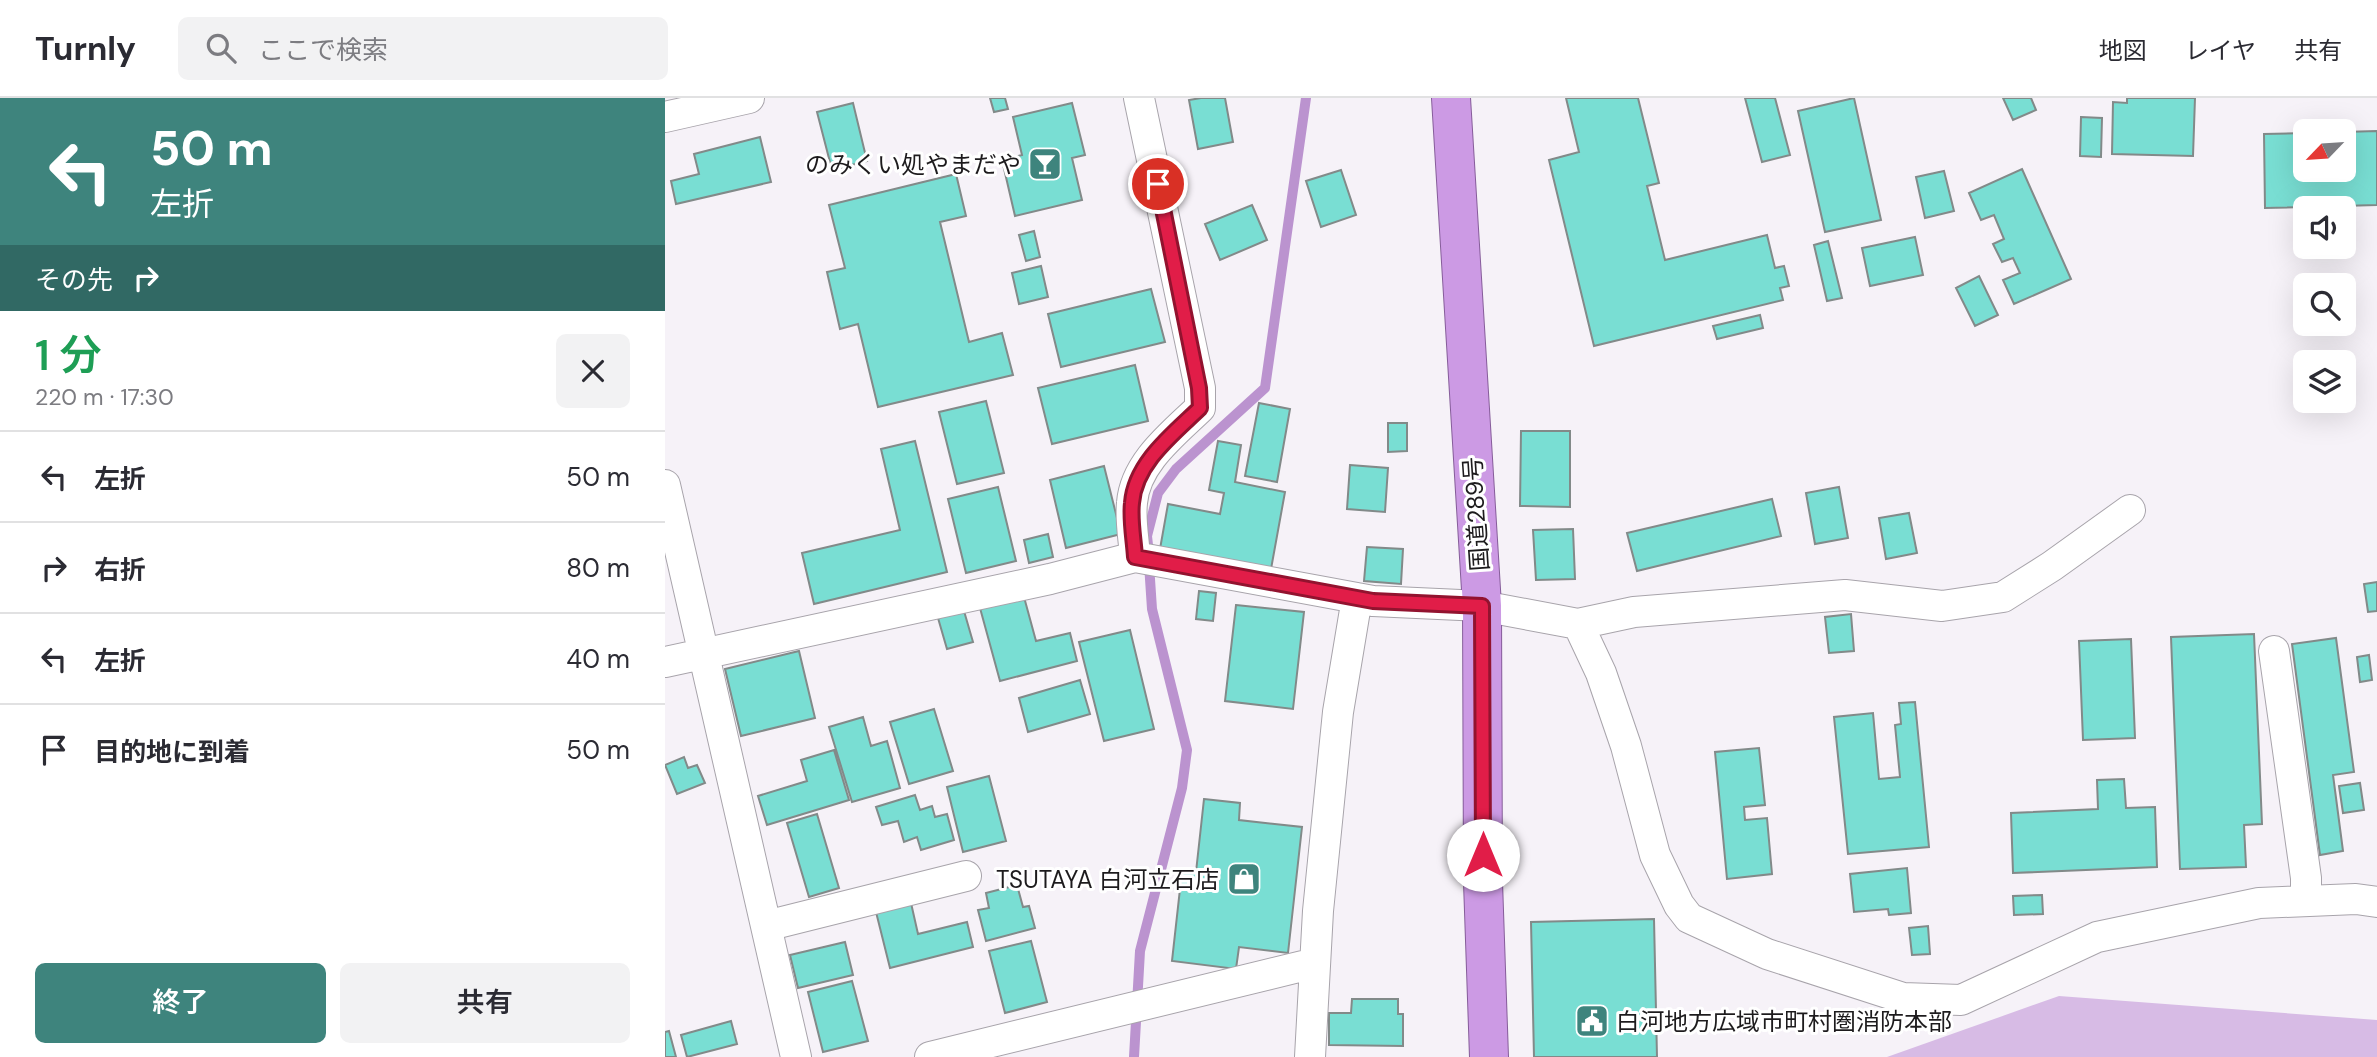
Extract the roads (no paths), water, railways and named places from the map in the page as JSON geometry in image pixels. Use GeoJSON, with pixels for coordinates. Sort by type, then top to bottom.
{"type":"FeatureCollection","features":[{"type":"Feature","properties":{"kind":"highway","name":"国道289号"},"geometry":{"type":"LineString","coordinates":[[1451,98],[1482,606],[1483,882],[1489,1057]]}},
{"type":"Feature","properties":{"kind":"street"},"geometry":{"type":"LineString","coordinates":[[665,117],[749,98]]}},
{"type":"Feature","properties":{"kind":"street"},"geometry":{"type":"LineString","coordinates":[[1135,557],[1132,504],[1136,480],[1146,464],[1200,408],[1197,374],[1139,98]]}},
{"type":"Feature","properties":{"kind":"street"},"geometry":{"type":"LineString","coordinates":[[665,485],[796,1057]]}},
{"type":"Feature","properties":{"kind":"street"},"geometry":{"type":"LineString","coordinates":[[665,662],[1050,579],[1135,557],[1373,601],[1482,606],[1578,624],[1634,612],[1845,595],[1942,606],[2003,597],[2052,566],[2130,510]]}},
{"type":"Feature","properties":{"kind":"street"},"geometry":{"type":"LineString","coordinates":[[1310,1057],[1318,911],[1338,712],[1357,598]]}},
{"type":"Feature","properties":{"kind":"street"},"geometry":{"type":"LineString","coordinates":[[1578,624],[1601,673],[1626,746],[1655,855],[1679,905],[1689,918],[1767,954],[1903,999],[1961,1000],[2097,937],[2259,903],[2356,899],[2377,902]]}},
{"type":"Feature","properties":{"kind":"street"},"geometry":{"type":"LineString","coordinates":[[2274,651],[2306,878],[2306,901]]}},
{"type":"Feature","properties":{"kind":"street"},"geometry":{"type":"LineString","coordinates":[[766,926],[966,876]]}},
{"type":"Feature","properties":{"kind":"street"},"geometry":{"type":"LineString","coordinates":[[930,1057],[1315,963]]}},
{"type":"Feature","properties":{"kind":"waterway"},"geometry":{"type":"LineString","coordinates":[[1148,545],[1147,536],[1158,493],[1176,469],[1265,388],[1306,98]]}},
{"type":"Feature","properties":{"kind":"waterway"},"geometry":{"type":"LineString","coordinates":[[1134,1057],[1140,951],[1182,788],[1187,750],[1152,609],[1149,564]]}},
{"type":"Feature","properties":{"kind":"place","name":"のみくい処やまだや"},"geometry":{"type":"Point","coordinates":[1045,164]}},
{"type":"Feature","properties":{"kind":"place","name":"TSUTAYA 白河立石店"},"geometry":{"type":"Point","coordinates":[1244,879]}},
{"type":"Feature","properties":{"kind":"place","name":"白河地方広域市町村圏消防本部"},"geometry":{"type":"Point","coordinates":[1592,1021]}}]}
